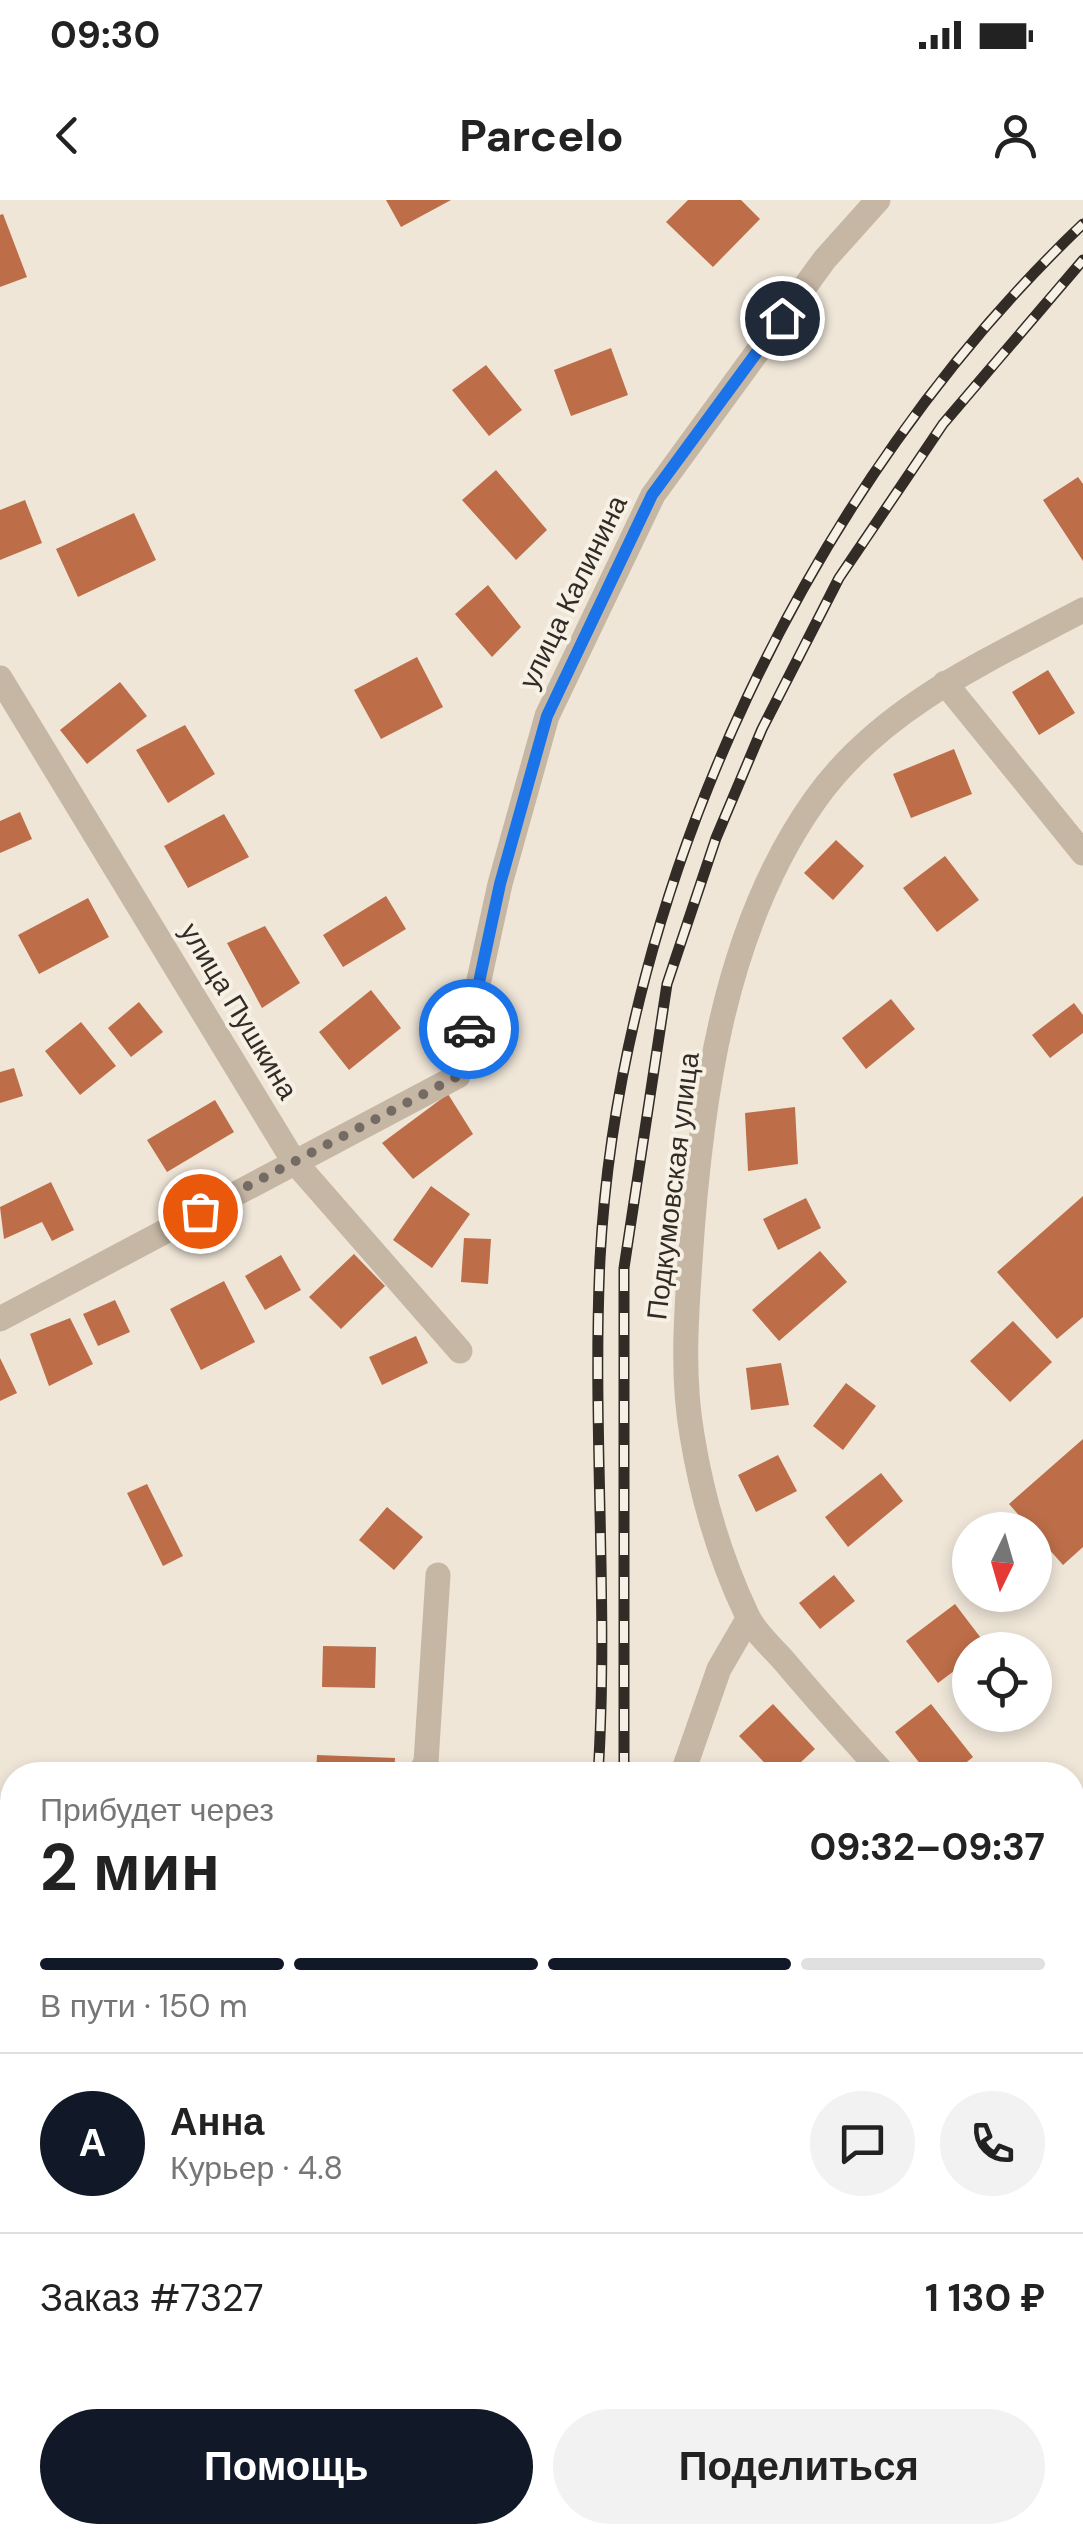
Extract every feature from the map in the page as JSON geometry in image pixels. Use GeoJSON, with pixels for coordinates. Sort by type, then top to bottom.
{"type":"FeatureCollection","features":[{"type":"Feature","properties":{"kind":"street","name":"улица Калинина"},"geometry":{"type":"LineString","coordinates":[[293,1160],[458,1076],[500,884],[555,699],[652,495],[825,259],[878,200]]}},
{"type":"Feature","properties":{"kind":"street","name":"Подкумовская улица"},"geometry":{"type":"LineString","coordinates":[[874,1762],[748,1620],[711,1523],[691,1432],[685,1335],[692,1222],[708,1093],[734,978],[762,892],[815,799],[880,730],[945,683],[1083,610]]}},
{"type":"Feature","properties":{"kind":"street","name":"улица Пушкина"},"geometry":{"type":"LineString","coordinates":[[0,678],[293,1160],[460,1351]]}},
{"type":"Feature","properties":{"kind":"street"},"geometry":{"type":"LineString","coordinates":[[945,683],[1083,853]]}},
{"type":"Feature","properties":{"kind":"street"},"geometry":{"type":"LineString","coordinates":[[0,1319],[293,1160]]}},
{"type":"Feature","properties":{"kind":"street"},"geometry":{"type":"LineString","coordinates":[[426,1762],[438,1575]]}},
{"type":"Feature","properties":{"kind":"street"},"geometry":{"type":"LineString","coordinates":[[687,1762],[719,1669],[748,1620]]}},
{"type":"Feature","properties":{"kind":"building"},"geometry":{"type":"Polygon","coordinates":[[[386,200],[451,200],[401,227],[386,200]]]}},
{"type":"Feature","properties":{"kind":"building"},"geometry":{"type":"Polygon","coordinates":[[[688,200],[741,200],[760,219],[713,267],[666,222],[688,200]]]}},
{"type":"Feature","properties":{"kind":"building"},"geometry":{"type":"Polygon","coordinates":[[[3,214],[27,277],[0,287],[0,215],[3,214]]]}},
{"type":"Feature","properties":{"kind":"building"},"geometry":{"type":"Polygon","coordinates":[[[611,348],[628,395],[571,416],[554,370],[611,348]]]}},
{"type":"Feature","properties":{"kind":"building"},"geometry":{"type":"Polygon","coordinates":[[[486,365],[522,410],[489,436],[452,390],[486,365]]]}},
{"type":"Feature","properties":{"kind":"building"},"geometry":{"type":"Polygon","coordinates":[[[496,470],[547,530],[516,560],[462,500],[496,470]]]}},
{"type":"Feature","properties":{"kind":"building"},"geometry":{"type":"Polygon","coordinates":[[[1078,477],[1083,484],[1083,561],[1043,500],[1078,477]]]}},
{"type":"Feature","properties":{"kind":"building"},"geometry":{"type":"Polygon","coordinates":[[[25,500],[42,543],[0,560],[0,510],[25,500]]]}},
{"type":"Feature","properties":{"kind":"building"},"geometry":{"type":"Polygon","coordinates":[[[134,513],[156,560],[78,597],[56,549],[134,513]]]}},
{"type":"Feature","properties":{"kind":"building"},"geometry":{"type":"Polygon","coordinates":[[[488,585],[521,627],[492,657],[455,614],[488,585]]]}},
{"type":"Feature","properties":{"kind":"building"},"geometry":{"type":"Polygon","coordinates":[[[417,657],[443,707],[381,739],[354,690],[417,657]]]}},
{"type":"Feature","properties":{"kind":"building"},"geometry":{"type":"Polygon","coordinates":[[[1048,670],[1075,713],[1039,735],[1012,692],[1048,670]]]}},
{"type":"Feature","properties":{"kind":"building"},"geometry":{"type":"Polygon","coordinates":[[[120,682],[147,716],[87,764],[60,730],[120,682]]]}},
{"type":"Feature","properties":{"kind":"building"},"geometry":{"type":"Polygon","coordinates":[[[185,725],[215,774],[168,803],[136,750],[185,725]]]}},
{"type":"Feature","properties":{"kind":"building"},"geometry":{"type":"Polygon","coordinates":[[[954,749],[972,794],[911,818],[893,774],[954,749]]]}},
{"type":"Feature","properties":{"kind":"building"},"geometry":{"type":"Polygon","coordinates":[[[20,812],[32,839],[0,853],[0,821],[20,812]]]}},
{"type":"Feature","properties":{"kind":"building"},"geometry":{"type":"Polygon","coordinates":[[[224,814],[249,857],[188,888],[164,846],[224,814]]]}},
{"type":"Feature","properties":{"kind":"building"},"geometry":{"type":"Polygon","coordinates":[[[836,840],[864,866],[833,900],[804,873],[836,840]]]}},
{"type":"Feature","properties":{"kind":"building"},"geometry":{"type":"Polygon","coordinates":[[[945,856],[979,900],[937,932],[903,888],[945,856]]]}},
{"type":"Feature","properties":{"kind":"building"},"geometry":{"type":"Polygon","coordinates":[[[386,896],[406,929],[343,967],[323,935],[386,896]]]}},
{"type":"Feature","properties":{"kind":"building"},"geometry":{"type":"Polygon","coordinates":[[[88,898],[109,937],[39,974],[18,935],[88,898]]]}},
{"type":"Feature","properties":{"kind":"building"},"geometry":{"type":"Polygon","coordinates":[[[265,926],[300,983],[262,1008],[227,943],[265,926]]]}},
{"type":"Feature","properties":{"kind":"building"},"geometry":{"type":"Polygon","coordinates":[[[371,990],[401,1028],[349,1070],[319,1032],[371,990]]]}},
{"type":"Feature","properties":{"kind":"building"},"geometry":{"type":"Polygon","coordinates":[[[891,999],[915,1029],[866,1069],[842,1038],[891,999]]]}},
{"type":"Feature","properties":{"kind":"building"},"geometry":{"type":"Polygon","coordinates":[[[139,1002],[163,1032],[131,1057],[108,1028],[139,1002]]]}},
{"type":"Feature","properties":{"kind":"building"},"geometry":{"type":"Polygon","coordinates":[[[1074,1003],[1083,1015],[1083,1033],[1050,1058],[1032,1035],[1074,1003]]]}},
{"type":"Feature","properties":{"kind":"building"},"geometry":{"type":"Polygon","coordinates":[[[81,1022],[116,1066],[80,1095],[45,1051],[81,1022]]]}},
{"type":"Feature","properties":{"kind":"building"},"geometry":{"type":"Polygon","coordinates":[[[14,1068],[23,1096],[0,1103],[0,1072],[14,1068]]]}},
{"type":"Feature","properties":{"kind":"building"},"geometry":{"type":"Polygon","coordinates":[[[448,1094],[473,1134],[413,1179],[382,1143],[448,1094]]]}},
{"type":"Feature","properties":{"kind":"building"},"geometry":{"type":"Polygon","coordinates":[[[215,1100],[234,1132],[167,1172],[147,1140],[215,1100]]]}},
{"type":"Feature","properties":{"kind":"building"},"geometry":{"type":"Polygon","coordinates":[[[795,1107],[798,1164],[748,1171],[745,1113],[795,1107]]]}},
{"type":"Feature","properties":{"kind":"building"},"geometry":{"type":"Polygon","coordinates":[[[51,1182],[74,1230],[52,1241],[42,1222],[4,1239],[0,1207],[51,1182]]]}},
{"type":"Feature","properties":{"kind":"building"},"geometry":{"type":"Polygon","coordinates":[[[431,1186],[470,1214],[432,1268],[393,1240],[431,1186]]]}},
{"type":"Feature","properties":{"kind":"building"},"geometry":{"type":"Polygon","coordinates":[[[1083,1196],[1083,1317],[1057,1339],[997,1272],[1083,1196]]]}},
{"type":"Feature","properties":{"kind":"building"},"geometry":{"type":"Polygon","coordinates":[[[806,1198],[821,1228],[778,1250],[763,1219],[806,1198]]]}},
{"type":"Feature","properties":{"kind":"building"},"geometry":{"type":"Polygon","coordinates":[[[464,1238],[491,1239],[488,1284],[461,1282],[464,1238]]]}},
{"type":"Feature","properties":{"kind":"building"},"geometry":{"type":"Polygon","coordinates":[[[820,1251],[847,1282],[779,1341],[752,1310],[820,1251]]]}},
{"type":"Feature","properties":{"kind":"building"},"geometry":{"type":"Polygon","coordinates":[[[354,1254],[385,1286],[341,1329],[309,1297],[354,1254]]]}},
{"type":"Feature","properties":{"kind":"building"},"geometry":{"type":"Polygon","coordinates":[[[281,1255],[301,1290],[265,1310],[245,1276],[281,1255]]]}},
{"type":"Feature","properties":{"kind":"building"},"geometry":{"type":"Polygon","coordinates":[[[224,1281],[255,1342],[201,1370],[170,1309],[224,1281]]]}},
{"type":"Feature","properties":{"kind":"building"},"geometry":{"type":"Polygon","coordinates":[[[115,1300],[130,1332],[98,1346],[83,1314],[115,1300]]]}},
{"type":"Feature","properties":{"kind":"building"},"geometry":{"type":"Polygon","coordinates":[[[70,1318],[93,1364],[49,1386],[30,1334],[70,1318]]]}},
{"type":"Feature","properties":{"kind":"building"},"geometry":{"type":"Polygon","coordinates":[[[1013,1321],[1052,1362],[1010,1402],[970,1361],[1013,1321]]]}},
{"type":"Feature","properties":{"kind":"building"},"geometry":{"type":"Polygon","coordinates":[[[416,1336],[428,1363],[382,1385],[369,1357],[416,1336]]]}},
{"type":"Feature","properties":{"kind":"building"},"geometry":{"type":"Polygon","coordinates":[[[0,1358],[17,1393],[0,1401],[0,1358]]]}},
{"type":"Feature","properties":{"kind":"building"},"geometry":{"type":"Polygon","coordinates":[[[781,1363],[789,1405],[751,1410],[746,1368],[781,1363]]]}},
{"type":"Feature","properties":{"kind":"building"},"geometry":{"type":"Polygon","coordinates":[[[846,1383],[876,1406],[843,1450],[813,1426],[846,1383]]]}},
{"type":"Feature","properties":{"kind":"building"},"geometry":{"type":"Polygon","coordinates":[[[1083,1439],[1083,1547],[1063,1565],[1052,1553],[1052,1512],[1016,1512],[1009,1504],[1083,1439]]]}},
{"type":"Feature","properties":{"kind":"building"},"geometry":{"type":"Polygon","coordinates":[[[778,1455],[797,1491],[756,1512],[738,1475],[778,1455]]]}},
{"type":"Feature","properties":{"kind":"building"},"geometry":{"type":"Polygon","coordinates":[[[881,1473],[903,1501],[848,1547],[825,1517],[881,1473]]]}},
{"type":"Feature","properties":{"kind":"building"},"geometry":{"type":"Polygon","coordinates":[[[147,1484],[183,1556],[163,1566],[127,1493],[147,1484]]]}},
{"type":"Feature","properties":{"kind":"building"},"geometry":{"type":"Polygon","coordinates":[[[387,1507],[423,1537],[394,1570],[359,1540],[387,1507]]]}},
{"type":"Feature","properties":{"kind":"building"},"geometry":{"type":"Polygon","coordinates":[[[834,1575],[855,1601],[820,1629],[799,1603],[834,1575]]]}},
{"type":"Feature","properties":{"kind":"building"},"geometry":{"type":"Polygon","coordinates":[[[952,1606],[952,1612],[961,1612],[976,1632],[952,1632],[952,1672],[938,1683],[906,1641],[952,1606]]]}},
{"type":"Feature","properties":{"kind":"building"},"geometry":{"type":"Polygon","coordinates":[[[323,1646],[376,1647],[375,1688],[322,1687],[323,1646]]]}},
{"type":"Feature","properties":{"kind":"building"},"geometry":{"type":"Polygon","coordinates":[[[773,1704],[815,1749],[801,1762],[764,1762],[739,1736],[773,1704]]]}},
{"type":"Feature","properties":{"kind":"building"},"geometry":{"type":"Polygon","coordinates":[[[931,1704],[973,1757],[967,1762],[919,1762],[895,1732],[931,1704]]]}},
{"type":"Feature","properties":{"kind":"building"},"geometry":{"type":"Polygon","coordinates":[[[317,1755],[395,1758],[395,1762],[317,1762],[317,1755]]]}},
{"type":"Feature","properties":{"kind":"railway"},"geometry":{"type":"LineString","coordinates":[[599,1762],[602,1646],[600,1259],[615,1117],[646,975],[690,835],[747,698],[816,566],[896,442],[985,327],[1083,224]]}},
{"type":"Feature","properties":{"kind":"railway"},"geometry":{"type":"LineString","coordinates":[[624,1762],[624,1268],[667,984],[716,838],[762,729],[839,578],[943,424],[1083,260]]}},
{"type":"Feature","properties":{"kind":"way so far"},"geometry":{"type":"LineString","coordinates":[[200,1211],[458,1076],[469,1029]]}},
{"type":"Feature","properties":{"kind":"route"},"geometry":{"type":"LineString","coordinates":[[469,1029],[500,884],[547,716],[652,495],[782,318]]}}]}
